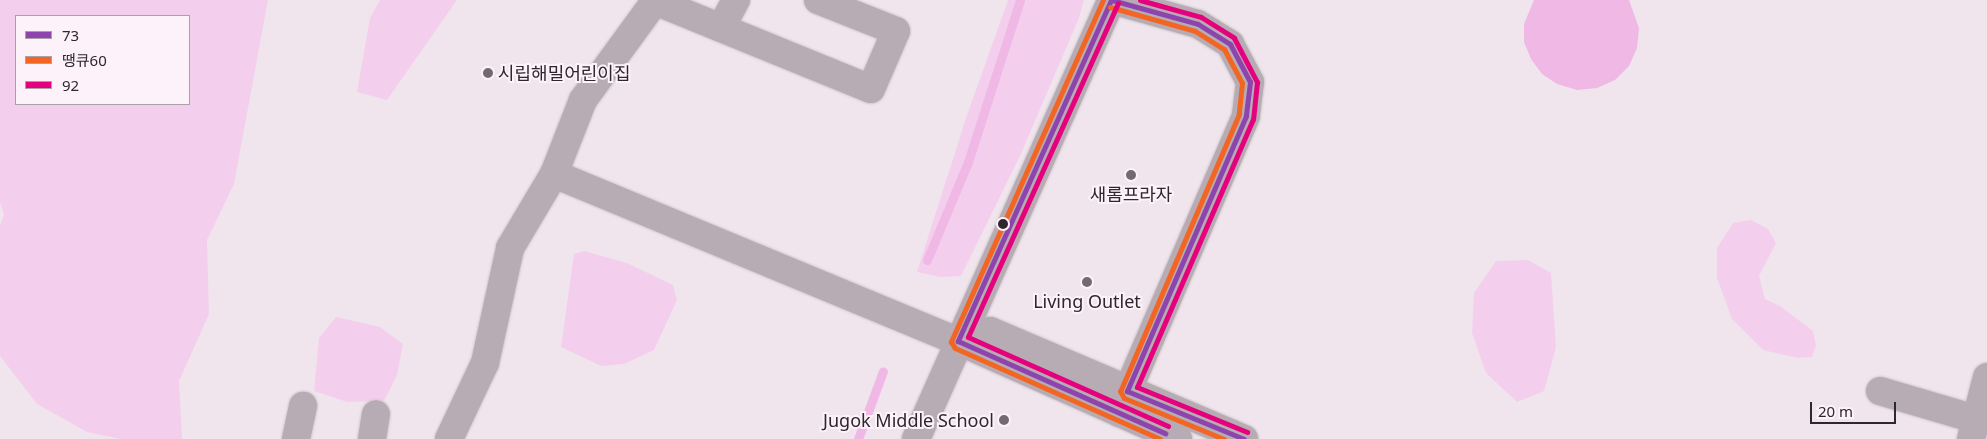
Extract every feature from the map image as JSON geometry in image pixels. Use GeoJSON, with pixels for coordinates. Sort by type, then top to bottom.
{"type":"FeatureCollection","features":[{"type":"Feature","properties":{"kind":"street"},"geometry":{"type":"LineString","coordinates":[[721,28],[736,0]]}},
{"type":"Feature","properties":{"kind":"street"},"geometry":{"type":"LineString","coordinates":[[449,439],[485,363],[510,248],[554,174],[583,100],[655,1],[871,89],[896,31],[818,0]]}},
{"type":"Feature","properties":{"kind":"street"},"geometry":{"type":"LineString","coordinates":[[916,439],[958,341],[1112,0],[1198,24],[1230,44],[1250,82],[1246,116],[1122,402]]}},
{"type":"Feature","properties":{"kind":"street"},"geometry":{"type":"LineString","coordinates":[[554,174],[958,341],[990,331],[1122,402],[1178,439]]}},
{"type":"Feature","properties":{"kind":"street"},"geometry":{"type":"LineString","coordinates":[[1880,391],[1973,429],[1987,377]]}},
{"type":"Feature","properties":{"kind":"street"},"geometry":{"type":"LineString","coordinates":[[1122,402],[1244,439]]}},
{"type":"Feature","properties":{"kind":"street"},"geometry":{"type":"LineString","coordinates":[[296,439],[303,406]]}},
{"type":"Feature","properties":{"kind":"shaded area"},"geometry":{"type":"Polygon","coordinates":[[[0,0],[268,0],[234,184],[207,240],[209,314],[179,381],[182,439],[120,439],[87,432],[37,404],[0,356],[0,226],[4,215],[0,202],[0,0]]]}},
{"type":"Feature","properties":{"kind":"shaded area"},"geometry":{"type":"Polygon","coordinates":[[[380,0],[457,0],[387,100],[357,92],[370,18],[380,0]]]}},
{"type":"Feature","properties":{"kind":"shaded area"},"geometry":{"type":"Polygon","coordinates":[[[1008,0],[1084,0],[1079,18],[1020,156],[961,276],[940,277],[917,272],[966,118],[1008,0]]]}},
{"type":"Feature","properties":{"kind":"shaded area"},"geometry":{"type":"Polygon","coordinates":[[[1534,0],[1629,0],[1639,28],[1637,48],[1629,66],[1615,80],[1597,88],[1577,90],[1557,84],[1542,74],[1531,59],[1524,42],[1524,24],[1534,0]]]}},
{"type":"Feature","properties":{"kind":"shaded area"},"geometry":{"type":"Polygon","coordinates":[[[1751,220],[1768,229],[1776,243],[1759,276],[1765,299],[1780,306],[1813,331],[1816,345],[1812,357],[1798,358],[1763,350],[1732,319],[1717,278],[1717,248],[1733,223],[1751,220]]]}},
{"type":"Feature","properties":{"kind":"shaded area"},"geometry":{"type":"Polygon","coordinates":[[[584,251],[627,263],[673,285],[677,300],[654,350],[624,364],[601,366],[561,347],[574,254],[584,251]]]}},
{"type":"Feature","properties":{"kind":"shaded area"},"geometry":{"type":"Polygon","coordinates":[[[1528,260],[1551,273],[1556,347],[1544,391],[1517,402],[1486,373],[1472,333],[1474,293],[1496,261],[1528,260]]]}},
{"type":"Feature","properties":{"kind":"shaded area"},"geometry":{"type":"Polygon","coordinates":[[[336,317],[380,327],[403,344],[397,375],[384,401],[347,402],[314,391],[319,338],[336,317]]]}},
{"type":"Feature","properties":{"kind":"waterway"},"geometry":{"type":"LineString","coordinates":[[927,260],[968,162],[1020,0]]}},
{"type":"Feature","properties":{"kind":"waterway"},"geometry":{"type":"LineString","coordinates":[[858,439],[883,371]]}},
{"type":"Feature","properties":{"kind":"transit line","name":"땡큐60"},"geometry":{"type":"LineString","coordinates":[[1103,0],[951,342],[955,348],[1160,439]]}},
{"type":"Feature","properties":{"kind":"transit line","name":"73"},"geometry":{"type":"LineString","coordinates":[[1111,0],[958,341],[1165,433]]}},
{"type":"Feature","properties":{"kind":"transit line","name":"73"},"geometry":{"type":"LineString","coordinates":[[1112,0],[1198,24],[1230,44],[1250,82],[1246,116],[1127,391],[1244,439]]}},
{"type":"Feature","properties":{"kind":"transit line","name":"92"},"geometry":{"type":"LineString","coordinates":[[1140,0],[1201,17],[1234,38],[1257,82],[1253,119],[1137,387],[1247,432]]}},
{"type":"Feature","properties":{"kind":"transit line","name":"92"},"geometry":{"type":"LineString","coordinates":[[1118,3],[968,337],[1168,426]]}},
{"type":"Feature","properties":{"kind":"transit line","name":"땡큐60"},"geometry":{"type":"LineString","coordinates":[[1110,7],[1195,31],[1224,49],[1242,83],[1239,114],[1120,391],[1124,398],[1224,439]]}},
{"type":"Feature","properties":{"kind":"place","name":"시립해밀어린이집"},"geometry":{"type":"Point","coordinates":[488,73]}},
{"type":"Feature","properties":{"kind":"place","name":"새롬프라자"},"geometry":{"type":"Point","coordinates":[1131,175]}},
{"type":"Feature","properties":{"kind":"place","name":"Living Outlet"},"geometry":{"type":"Point","coordinates":[1087,282]}},
{"type":"Feature","properties":{"kind":"place","name":"Jugok Middle School"},"geometry":{"type":"Point","coordinates":[1004,420]}}]}
